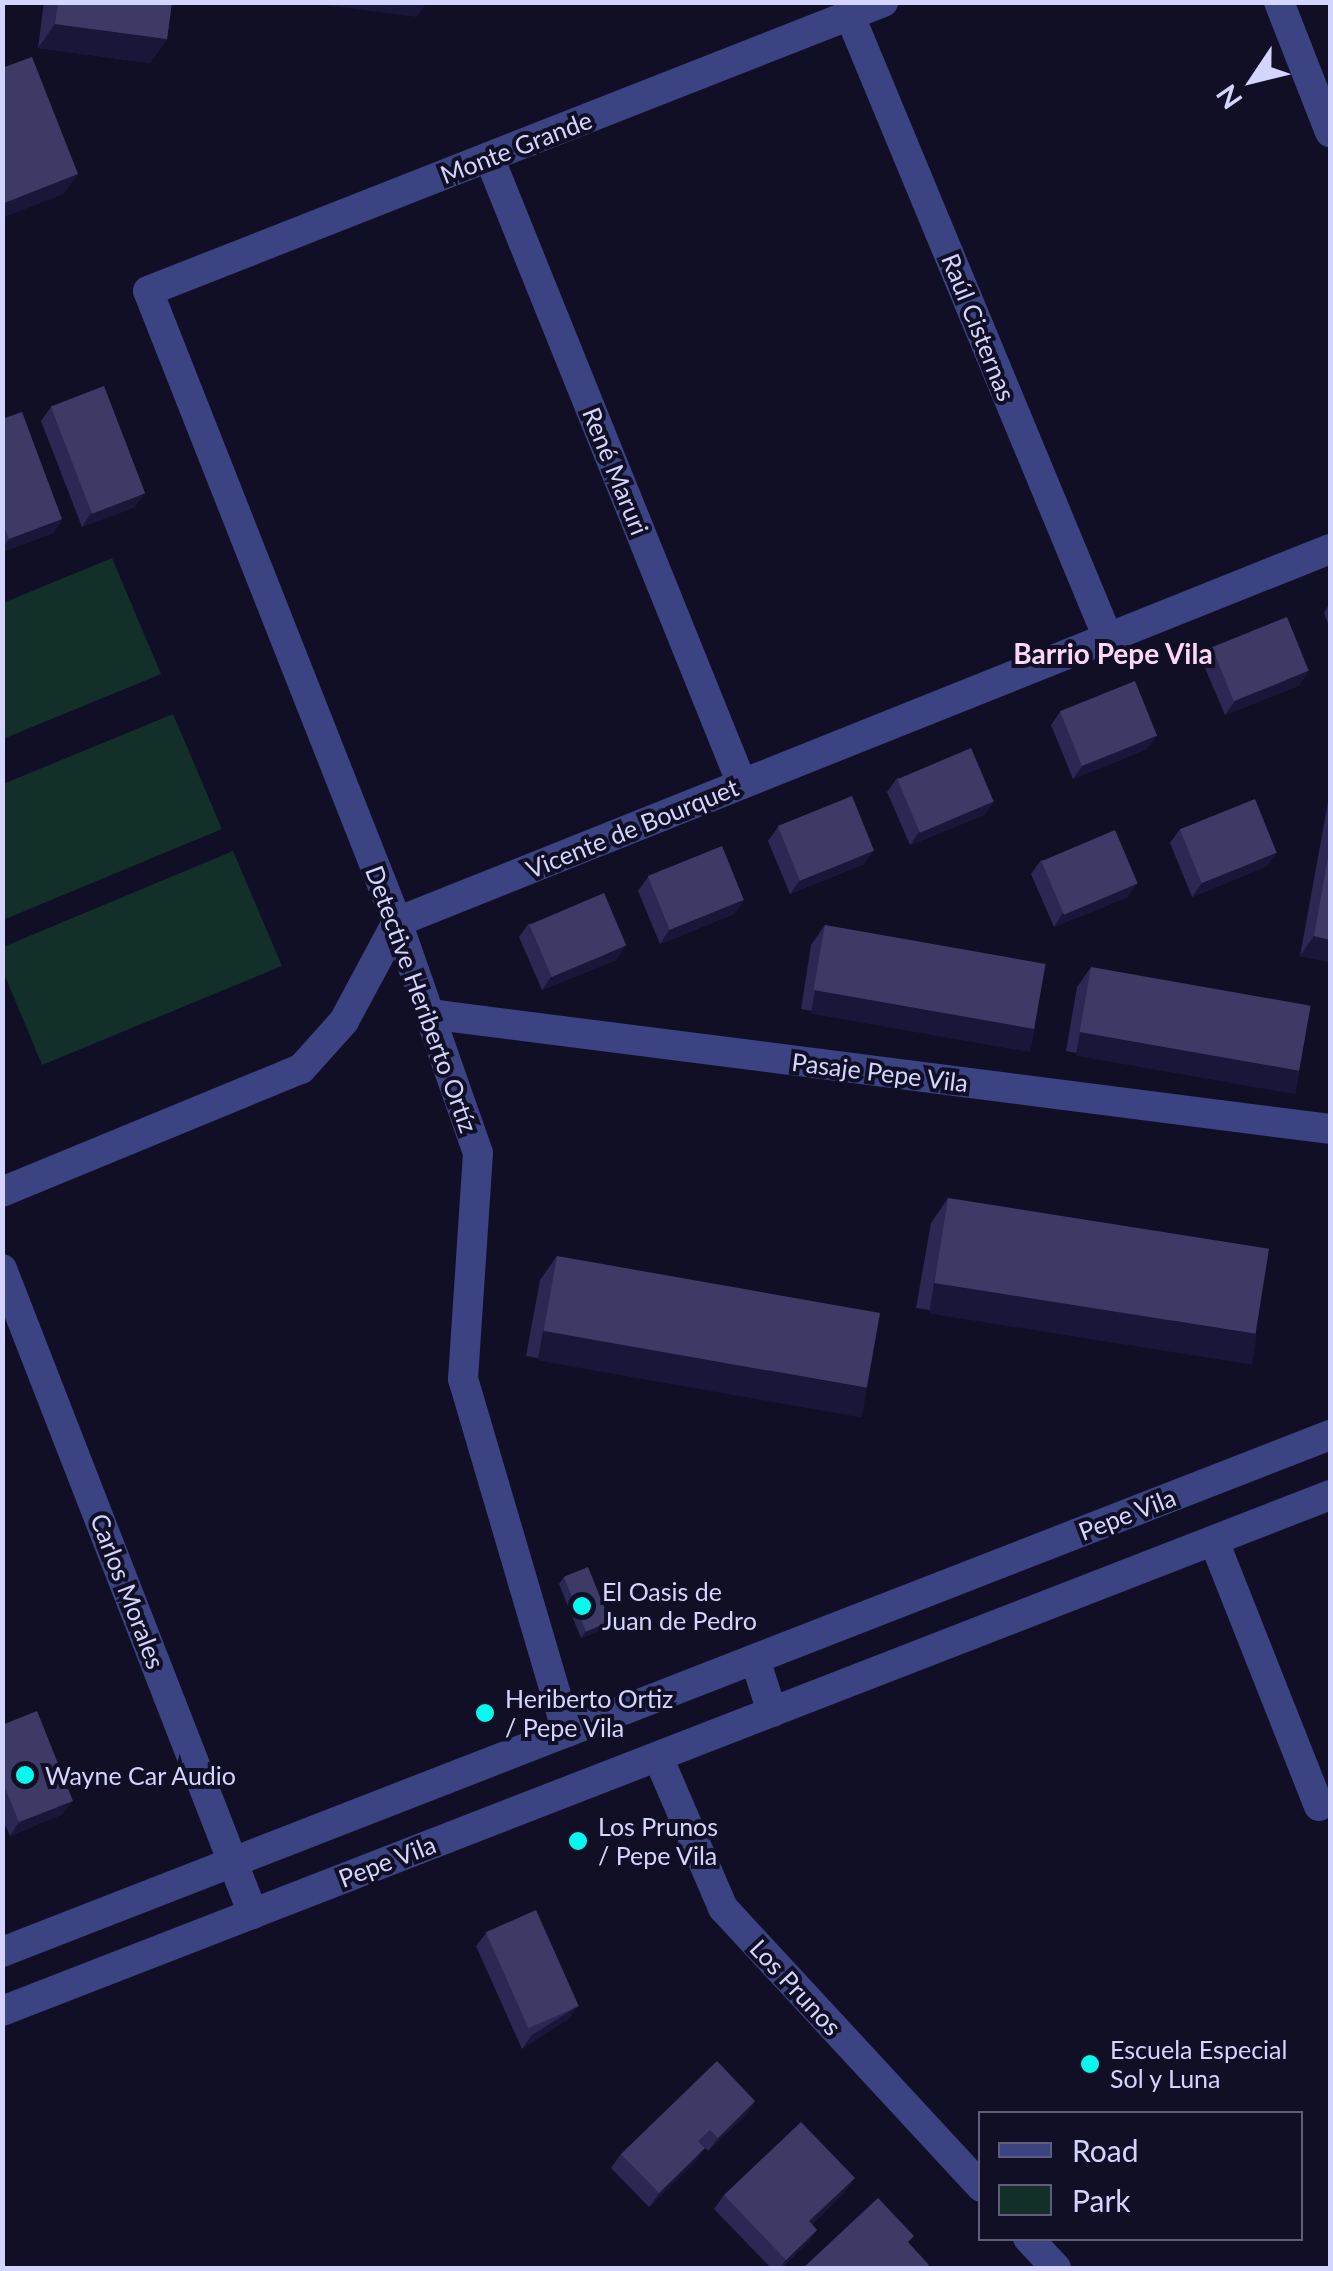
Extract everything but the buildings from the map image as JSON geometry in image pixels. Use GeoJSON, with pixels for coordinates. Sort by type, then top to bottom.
{"type":"FeatureCollection","features":[{"type":"Feature","properties":{"kind":"street","name":"Monte Grande"},"geometry":{"type":"LineString","coordinates":[[148,292],[884,2]]}},
{"type":"Feature","properties":{"kind":"street"},"geometry":{"type":"LineString","coordinates":[[1279,2],[1330,132]]}},
{"type":"Feature","properties":{"kind":"street","name":"Raúl Cisternas"},"geometry":{"type":"LineString","coordinates":[[850,16],[1108,638]]}},
{"type":"Feature","properties":{"kind":"street","name":"René Maruri"},"geometry":{"type":"LineString","coordinates":[[489,158],[742,784]]}},
{"type":"Feature","properties":{"kind":"street","name":"Detective Heriberto Ortíz"},"geometry":{"type":"LineString","coordinates":[[148,292],[397,922],[478,1153],[463,1378],[567,1732]]}},
{"type":"Feature","properties":{"kind":"street","name":"Vicente de Bourquet"},"geometry":{"type":"LineString","coordinates":[[397,922],[1330,549]]}},
{"type":"Feature","properties":{"kind":"street"},"geometry":{"type":"LineString","coordinates":[[2,1192],[301,1068],[344,1021],[397,922]]}},
{"type":"Feature","properties":{"kind":"street","name":"Pasaje Pepe Vila"},"geometry":{"type":"LineString","coordinates":[[429,1014],[1330,1129]]}},
{"type":"Feature","properties":{"kind":"street","name":"Carlos Morales"},"geometry":{"type":"LineString","coordinates":[[2,1269],[253,1914]]}},
{"type":"Feature","properties":{"kind":"street","name":"Pepe Vila"},"geometry":{"type":"LineString","coordinates":[[2,1952],[1330,1436]]}},
{"type":"Feature","properties":{"kind":"street","name":"Pepe Vila"},"geometry":{"type":"LineString","coordinates":[[2,2011],[1330,1495]]}},
{"type":"Feature","properties":{"kind":"street"},"geometry":{"type":"LineString","coordinates":[[1214,1541],[1318,1806]]}},
{"type":"Feature","properties":{"kind":"street"},"geometry":{"type":"LineString","coordinates":[[756,1659],[772,1712]]}},
{"type":"Feature","properties":{"kind":"street","name":"Los Prunos"},"geometry":{"type":"LineString","coordinates":[[658,1757],[723,1908],[978,2185]]}},
{"type":"Feature","properties":{"kind":"street"},"geometry":{"type":"LineString","coordinates":[[1030,2241],[1050,2267]]}},
{"type":"Feature","properties":{"kind":"green space"},"geometry":{"type":"Polygon","coordinates":[[[112,558],[161,674],[3,739],[3,603],[112,558]]]}},
{"type":"Feature","properties":{"kind":"green space"},"geometry":{"type":"Polygon","coordinates":[[[173,714],[222,829],[3,920],[3,784],[173,714]]]}},
{"type":"Feature","properties":{"kind":"green space"},"geometry":{"type":"Polygon","coordinates":[[[233,851],[282,966],[42,1065],[3,971],[3,947],[233,851]]]}},
{"type":"Feature","properties":{"kind":"place","name":"El Oasis de Juan de Pedro"},"geometry":{"type":"Point","coordinates":[582,1606]}},
{"type":"Feature","properties":{"kind":"place","name":"Heriberto Ortiz / Pepe Vila"},"geometry":{"type":"Point","coordinates":[485,1713]}},
{"type":"Feature","properties":{"kind":"place","name":"Wayne Car Audio"},"geometry":{"type":"Point","coordinates":[25,1775]}},
{"type":"Feature","properties":{"kind":"place","name":"Los Prunos / Pepe Vila"},"geometry":{"type":"Point","coordinates":[578,1841]}},
{"type":"Feature","properties":{"kind":"place","name":"Escuela Especial Sol y Luna"},"geometry":{"type":"Point","coordinates":[1090,2064]}},
{"type":"Feature","properties":{"kind":"district","name":"Barrio Pepe Vila"},"geometry":{"type":"Point","coordinates":[1113,653]}}]}
